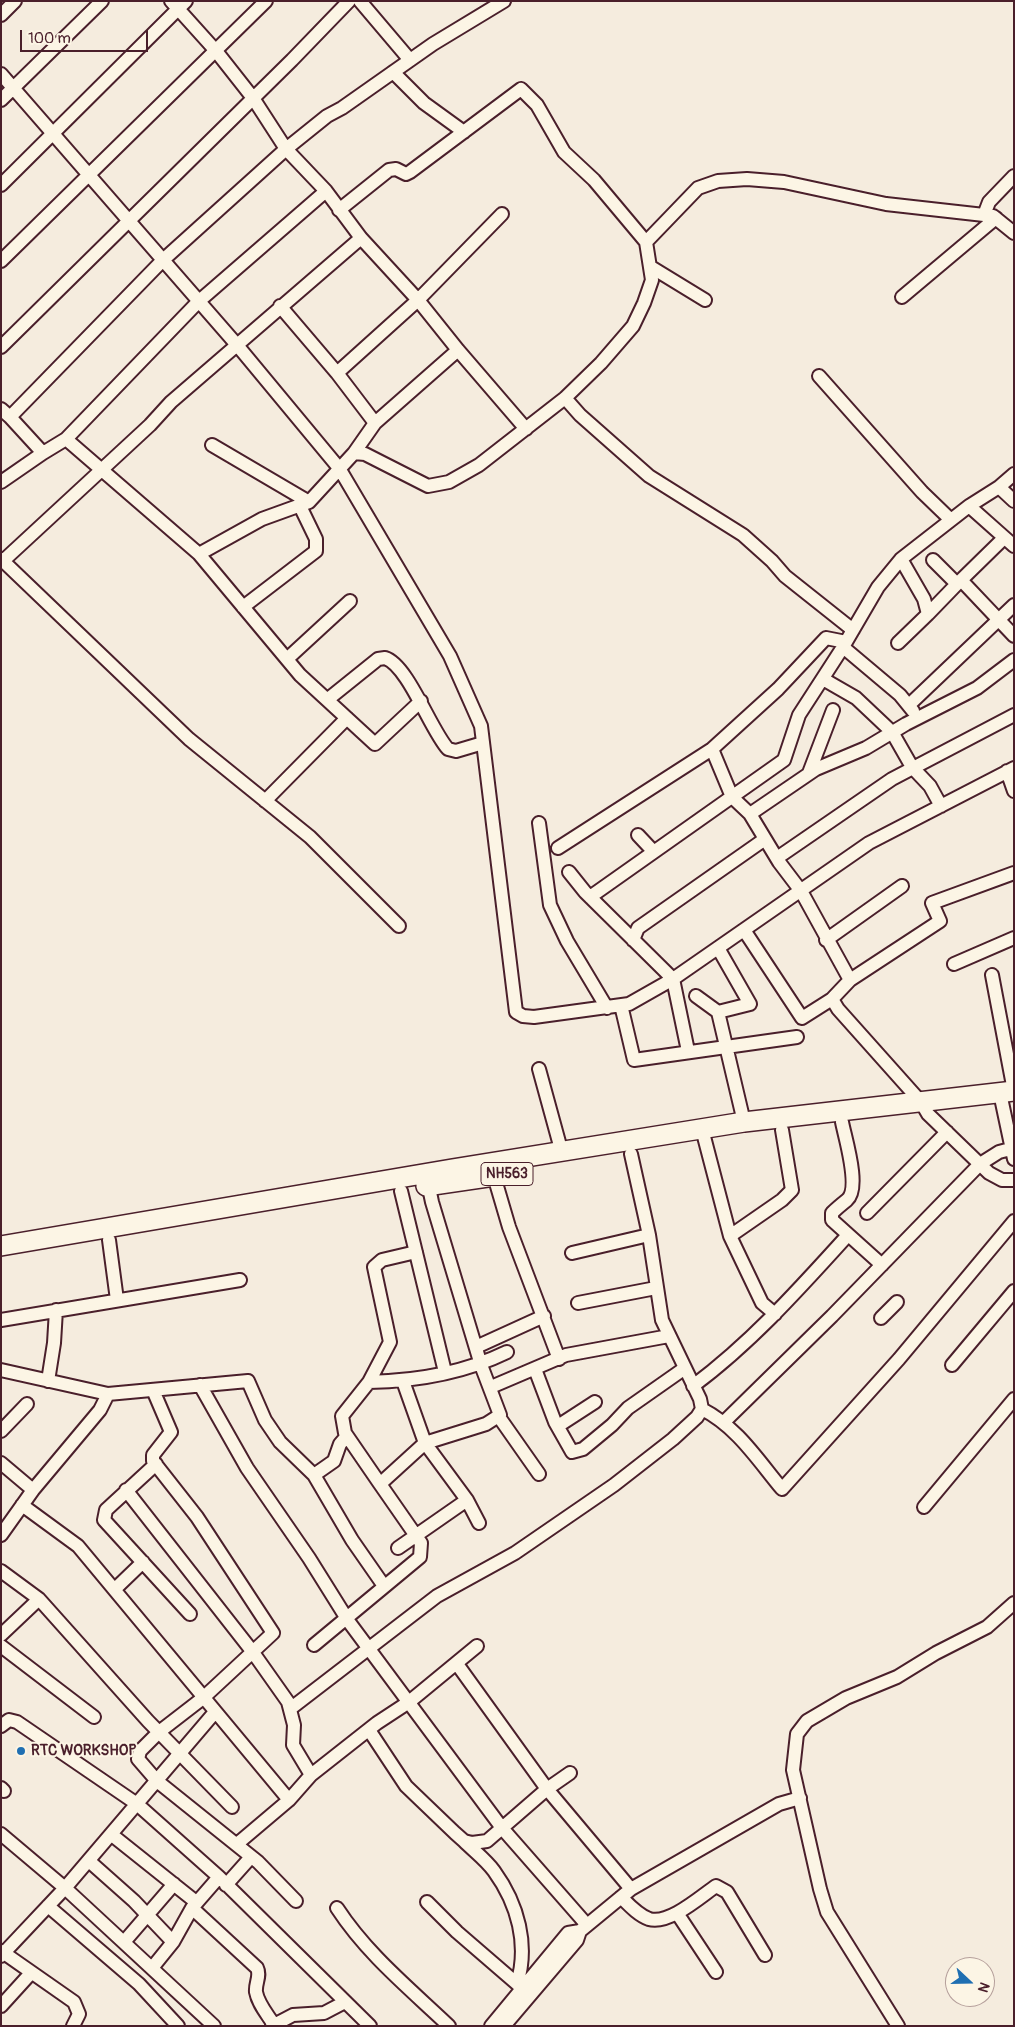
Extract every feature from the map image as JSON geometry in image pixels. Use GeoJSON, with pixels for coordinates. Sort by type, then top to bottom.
{"type":"FeatureCollection","features":[{"type":"Feature","properties":{"kind":"highway","name":"NH563"},"geometry":{"type":"LineString","coordinates":[[1,1246],[428,1180],[562,1153],[703,1135],[782,1130],[1009,1097]]}},
{"type":"Feature","properties":{"kind":"highway","name":"NH563"},"geometry":{"type":"LineString","coordinates":[[1,1258],[402,1191],[428,1180],[494,1176],[631,1154],[744,1122],[924,1108]]}},
{"type":"Feature","properties":{"kind":"street"},"geometry":{"type":"LineString","coordinates":[[1,100],[102,1]]}},
{"type":"Feature","properties":{"kind":"street"},"geometry":{"type":"LineString","coordinates":[[2,258],[90,175],[266,1]]}},
{"type":"Feature","properties":{"kind":"street"},"geometry":{"type":"LineString","coordinates":[[1,347],[349,1]]}},
{"type":"Feature","properties":{"kind":"street"},"geometry":{"type":"LineString","coordinates":[[360,1],[410,60]]}},
{"type":"Feature","properties":{"kind":"street"},"geometry":{"type":"LineString","coordinates":[[42,452],[6,413],[163,260],[286,149],[327,116],[342,108],[410,60],[504,1]]}},
{"type":"Feature","properties":{"kind":"street"},"geometry":{"type":"LineString","coordinates":[[1,15],[12,2]]}},
{"type":"Feature","properties":{"kind":"street"},"geometry":{"type":"LineString","coordinates":[[1,185],[178,4],[253,98],[286,149],[326,191],[361,238],[418,300],[526,430]]}},
{"type":"Feature","properties":{"kind":"street"},"geometry":{"type":"LineString","coordinates":[[393,72],[424,104],[464,132]]}},
{"type":"Feature","properties":{"kind":"street"},"geometry":{"type":"LineString","coordinates":[[1,74],[237,346],[339,468],[450,656],[481,726],[516,1012],[524,1016],[534,1017],[629,1004],[673,979],[869,842],[1011,770],[1014,791]]}},
{"type":"Feature","properties":{"kind":"street"},"geometry":{"type":"LineString","coordinates":[[339,210],[389,170],[396,169],[406,174],[521,89],[537,105],[564,152],[594,180],[646,242],[652,280],[633,326],[601,363],[565,398],[479,465],[448,482],[428,486],[365,454],[354,453]]}},
{"type":"Feature","properties":{"kind":"street"},"geometry":{"type":"LineString","coordinates":[[990,216],[988,202],[1014,176]]}},
{"type":"Feature","properties":{"kind":"street"},"geometry":{"type":"LineString","coordinates":[[646,242],[698,188],[718,181],[747,179],[784,182],[886,204],[990,216],[1014,233]]}},
{"type":"Feature","properties":{"kind":"street"},"geometry":{"type":"LineString","coordinates":[[1,482],[42,452],[66,439],[198,302],[326,191]]}},
{"type":"Feature","properties":{"kind":"street"},"geometry":{"type":"LineString","coordinates":[[338,373],[418,300],[502,214]]}},
{"type":"Feature","properties":{"kind":"street"},"geometry":{"type":"LineString","coordinates":[[902,297],[990,216]]}},
{"type":"Feature","properties":{"kind":"street"},"geometry":{"type":"LineString","coordinates":[[361,238],[171,402],[103,469],[2,560],[164,716],[310,837],[399,926]]}},
{"type":"Feature","properties":{"kind":"street"},"geometry":{"type":"LineString","coordinates":[[651,267],[706,300]]}},
{"type":"Feature","properties":{"kind":"street"},"geometry":{"type":"LineString","coordinates":[[280,306],[338,373],[375,423]]}},
{"type":"Feature","properties":{"kind":"street"},"geometry":{"type":"LineString","coordinates":[[198,554],[262,520],[304,504],[354,453],[375,423],[458,350]]}},
{"type":"Feature","properties":{"kind":"street"},"geometry":{"type":"LineString","coordinates":[[819,376],[922,492],[951,520]]}},
{"type":"Feature","properties":{"kind":"street"},"geometry":{"type":"LineString","coordinates":[[565,398],[580,415],[649,476],[743,535],[772,561],[785,576],[853,630]]}},
{"type":"Feature","properties":{"kind":"street"},"geometry":{"type":"LineString","coordinates":[[66,439],[103,469],[198,554],[287,659],[327,700],[375,744],[421,702]]}},
{"type":"Feature","properties":{"kind":"street"},"geometry":{"type":"LineString","coordinates":[[212,445],[304,504],[316,539],[316,551],[243,606]]}},
{"type":"Feature","properties":{"kind":"street"},"geometry":{"type":"LineString","coordinates":[[590,897],[784,760],[799,715],[845,645],[878,587],[901,559],[1014,474]]}},
{"type":"Feature","properties":{"kind":"street"},"geometry":{"type":"LineString","coordinates":[[999,487],[1014,501]]}},
{"type":"Feature","properties":{"kind":"street"},"geometry":{"type":"LineString","coordinates":[[898,643],[959,582],[1009,542],[969,506]]}},
{"type":"Feature","properties":{"kind":"street"},"geometry":{"type":"LineString","coordinates":[[901,559],[924,599],[928,614]]}},
{"type":"Feature","properties":{"kind":"street"},"geometry":{"type":"LineString","coordinates":[[933,560],[999,619],[1014,636]]}},
{"type":"Feature","properties":{"kind":"street"},"geometry":{"type":"LineString","coordinates":[[287,659],[350,601]]}},
{"type":"Feature","properties":{"kind":"street"},"geometry":{"type":"LineString","coordinates":[[909,705],[1014,605]]}},
{"type":"Feature","properties":{"kind":"street"},"geometry":{"type":"LineString","coordinates":[[558,848],[712,750],[778,689],[826,638],[845,645],[909,705],[918,719]]}},
{"type":"Feature","properties":{"kind":"street"},"geometry":{"type":"LineString","coordinates":[[327,700],[381,658],[391,661],[421,702],[448,749],[456,751],[483,743]]}},
{"type":"Feature","properties":{"kind":"street"},"geometry":{"type":"LineString","coordinates":[[750,814],[810,773],[840,757],[866,748],[892,732],[977,688],[1014,660]]}},
{"type":"Feature","properties":{"kind":"street"},"geometry":{"type":"LineString","coordinates":[[823,679],[856,698],[892,732],[912,767],[930,786],[941,806]]}},
{"type":"Feature","properties":{"kind":"street"},"geometry":{"type":"LineString","coordinates":[[810,773],[833,710]]}},
{"type":"Feature","properties":{"kind":"street"},"geometry":{"type":"LineString","coordinates":[[777,858],[912,767],[1014,715]]}},
{"type":"Feature","properties":{"kind":"street"},"geometry":{"type":"LineString","coordinates":[[265,801],[346,718]]}},
{"type":"Feature","properties":{"kind":"street"},"geometry":{"type":"LineString","coordinates":[[712,750],[732,797],[750,814],[777,858],[801,891],[826,940],[850,980]]}},
{"type":"Feature","properties":{"kind":"street"},"geometry":{"type":"LineString","coordinates":[[539,823],[550,905],[567,941],[607,1008]]}},
{"type":"Feature","properties":{"kind":"street"},"geometry":{"type":"LineString","coordinates":[[638,835],[653,851]]}},
{"type":"Feature","properties":{"kind":"street"},"geometry":{"type":"LineString","coordinates":[[633,940],[638,928],[765,838]]}},
{"type":"Feature","properties":{"kind":"street"},"geometry":{"type":"LineString","coordinates":[[568,872],[590,897],[673,979],[688,1051]]}},
{"type":"Feature","properties":{"kind":"street"},"geometry":{"type":"LineString","coordinates":[[744,930],[802,1018],[832,999],[850,980],[940,921],[932,903],[1014,872]]}},
{"type":"Feature","properties":{"kind":"street"},"geometry":{"type":"LineString","coordinates":[[826,940],[902,886]]}},
{"type":"Feature","properties":{"kind":"street"},"geometry":{"type":"LineString","coordinates":[[954,964],[1014,938]]}},
{"type":"Feature","properties":{"kind":"street"},"geometry":{"type":"LineString","coordinates":[[718,948],[750,1004],[718,1012]]}},
{"type":"Feature","properties":{"kind":"street"},"geometry":{"type":"LineString","coordinates":[[724,1422],[882,1265],[980,1164],[999,1152],[1013,1152],[1009,1097],[992,975]]}},
{"type":"Feature","properties":{"kind":"street"},"geometry":{"type":"LineString","coordinates":[[696,996],[718,1012],[744,1122]]}},
{"type":"Feature","properties":{"kind":"street"},"geometry":{"type":"LineString","coordinates":[[832,999],[838,1010],[947,1132],[994,1177],[1002,1180],[1014,1180]]}},
{"type":"Feature","properties":{"kind":"street"},"geometry":{"type":"LineString","coordinates":[[621,1006],[634,1060],[797,1036]]}},
{"type":"Feature","properties":{"kind":"street"},"geometry":{"type":"LineString","coordinates":[[539,1069],[562,1153]]}},
{"type":"Feature","properties":{"kind":"street"},"geometry":{"type":"LineString","coordinates":[[842,1122],[852,1171],[853,1189],[848,1200],[842,1202],[831,1216],[836,1225],[882,1265]]}},
{"type":"Feature","properties":{"kind":"street"},"geometry":{"type":"LineString","coordinates":[[730,1236],[782,1200],[792,1190],[782,1130]]}},
{"type":"Feature","properties":{"kind":"street"},"geometry":{"type":"LineString","coordinates":[[867,1213],[947,1132]]}},
{"type":"Feature","properties":{"kind":"street"},"geometry":{"type":"LineString","coordinates":[[703,1135],[730,1236],[762,1303],[775,1314]]}},
{"type":"Feature","properties":{"kind":"street"},"geometry":{"type":"LineString","coordinates":[[631,1154],[648,1236],[662,1320],[669,1336],[702,1409],[724,1422],[782,1489],[899,1359],[1014,1221]]}},
{"type":"Feature","properties":{"kind":"street"},"geometry":{"type":"LineString","coordinates":[[494,1176],[509,1227],[559,1358]]}},
{"type":"Feature","properties":{"kind":"street"},"geometry":{"type":"LineString","coordinates":[[428,1180],[481,1364],[498,1408],[499,1417],[540,1474]]}},
{"type":"Feature","properties":{"kind":"street"},"geometry":{"type":"LineString","coordinates":[[402,1191],[445,1372]]}},
{"type":"Feature","properties":{"kind":"street"},"geometry":{"type":"LineString","coordinates":[[693,1386],[728,1358],[775,1314],[848,1235]]}},
{"type":"Feature","properties":{"kind":"street"},"geometry":{"type":"LineString","coordinates":[[572,1253],[648,1236]]}},
{"type":"Feature","properties":{"kind":"street"},"geometry":{"type":"LineString","coordinates":[[109,1240],[118,1300]]}},
{"type":"Feature","properties":{"kind":"street"},"geometry":{"type":"LineString","coordinates":[[314,1645],[420,1557],[421,1543],[347,1436],[342,1416],[368,1382],[390,1342],[374,1267],[382,1260],[416,1252]]}},
{"type":"Feature","properties":{"kind":"street"},"geometry":{"type":"LineString","coordinates":[[1,1320],[240,1280]]}},
{"type":"Feature","properties":{"kind":"street"},"geometry":{"type":"LineString","coordinates":[[578,1303],[656,1288]]}},
{"type":"Feature","properties":{"kind":"street"},"geometry":{"type":"LineString","coordinates":[[952,1365],[1014,1291]]}},
{"type":"Feature","properties":{"kind":"street"},"geometry":{"type":"LineString","coordinates":[[881,1318],[897,1302]]}},
{"type":"Feature","properties":{"kind":"street"},"geometry":{"type":"LineString","coordinates":[[48,1381],[54,1343],[56,1310]]}},
{"type":"Feature","properties":{"kind":"street"},"geometry":{"type":"LineString","coordinates":[[476,1347],[544,1316]]}},
{"type":"Feature","properties":{"kind":"street"},"geometry":{"type":"LineString","coordinates":[[491,1388],[559,1358],[589,1349],[669,1336]]}},
{"type":"Feature","properties":{"kind":"street"},"geometry":{"type":"LineString","coordinates":[[368,1382],[403,1381],[445,1372],[481,1364],[506,1352]]}},
{"type":"Feature","properties":{"kind":"street"},"geometry":{"type":"LineString","coordinates":[[535,1368],[558,1426],[572,1452],[577,1452],[612,1425],[628,1408],[685,1368]]}},
{"type":"Feature","properties":{"kind":"street"},"geometry":{"type":"LineString","coordinates":[[1,1370],[108,1394],[248,1381],[265,1420],[280,1442],[314,1475],[352,1540],[384,1586]]}},
{"type":"Feature","properties":{"kind":"street"},"geometry":{"type":"LineString","coordinates":[[403,1381],[425,1442],[467,1500],[479,1523]]}},
{"type":"Feature","properties":{"kind":"street"},"geometry":{"type":"LineString","coordinates":[[200,1385],[247,1468],[309,1558],[347,1619],[502,1828],[584,1928]]}},
{"type":"Feature","properties":{"kind":"street"},"geometry":{"type":"LineString","coordinates":[[154,1390],[171,1432],[153,1455],[153,1461],[197,1517],[273,1633],[203,1698],[159,1732],[140,1751],[138,1759],[157,1781],[251,1856],[296,1902]]}},
{"type":"Feature","properties":{"kind":"street"},"geometry":{"type":"LineString","coordinates":[[1,1535],[32,1490],[100,1410],[108,1394]]}},
{"type":"Feature","properties":{"kind":"street"},"geometry":{"type":"LineString","coordinates":[[924,1507],[1014,1399]]}},
{"type":"Feature","properties":{"kind":"street"},"geometry":{"type":"LineString","coordinates":[[558,1426],[595,1402]]}},
{"type":"Feature","properties":{"kind":"street"},"geometry":{"type":"LineString","coordinates":[[1,1431],[27,1404]]}},
{"type":"Feature","properties":{"kind":"street"},"geometry":{"type":"LineString","coordinates":[[290,1709],[437,1596],[515,1553],[577,1512],[674,1439],[697,1417],[702,1409]]}},
{"type":"Feature","properties":{"kind":"street"},"geometry":{"type":"LineString","coordinates":[[380,1484],[425,1442],[486,1424],[499,1417]]}},
{"type":"Feature","properties":{"kind":"street"},"geometry":{"type":"LineString","coordinates":[[314,1475],[334,1460],[340,1444],[347,1436]]}},
{"type":"Feature","properties":{"kind":"street"},"geometry":{"type":"LineString","coordinates":[[1,1463],[32,1490]]}},
{"type":"Feature","properties":{"kind":"street"},"geometry":{"type":"LineString","coordinates":[[156,1464],[106,1510],[104,1520],[190,1614]]}},
{"type":"Feature","properties":{"kind":"street"},"geometry":{"type":"LineString","coordinates":[[126,1490],[252,1651],[290,1709],[294,1725],[293,1745],[311,1775]]}},
{"type":"Feature","properties":{"kind":"street"},"geometry":{"type":"LineString","coordinates":[[398,1548],[467,1500]]}},
{"type":"Feature","properties":{"kind":"street"},"geometry":{"type":"LineString","coordinates":[[22,1505],[78,1546],[289,1800]]}},
{"type":"Feature","properties":{"kind":"street"},"geometry":{"type":"LineString","coordinates":[[114,1589],[143,1562]]}},
{"type":"Feature","properties":{"kind":"street"},"geometry":{"type":"LineString","coordinates":[[1,1570],[39,1598],[159,1732],[232,1807]]}},
{"type":"Feature","properties":{"kind":"street"},"geometry":{"type":"LineString","coordinates":[[1,1635],[39,1598]]}},
{"type":"Feature","properties":{"kind":"street"},"geometry":{"type":"LineString","coordinates":[[898,2026],[827,1912],[794,1799],[793,1770],[797,1734],[807,1721],[846,1698],[897,1677],[936,1653],[980,1631],[1014,1604]]}},
{"type":"Feature","properties":{"kind":"street"},"geometry":{"type":"LineString","coordinates":[[1,1646],[94,1718]]}},
{"type":"Feature","properties":{"kind":"street"},"geometry":{"type":"LineString","coordinates":[[237,1844],[289,1800],[311,1775],[368,1730],[409,1702],[477,1646]]}},
{"type":"Feature","properties":{"kind":"street"},"geometry":{"type":"LineString","coordinates":[[457,1664],[547,1789],[626,1893],[636,1912],[650,1919],[662,1919],[677,1913],[716,1886],[721,1887],[727,1892],[765,1955]]}},
{"type":"Feature","properties":{"kind":"street"},"geometry":{"type":"LineString","coordinates":[[73,2026],[78,2018],[78,2006],[2,1953],[65,1888],[112,1835],[214,1712]]}},
{"type":"Feature","properties":{"kind":"street"},"geometry":{"type":"LineString","coordinates":[[1,1726],[9,1720],[17,1722],[137,1804],[222,1881],[370,2026]]}},
{"type":"Feature","properties":{"kind":"street"},"geometry":{"type":"LineString","coordinates":[[368,1730],[406,1786],[494,1870],[514,1910],[522,1934],[523,1989],[504,2026]]}},
{"type":"Feature","properties":{"kind":"street"},"geometry":{"type":"LineString","coordinates":[[464,1841],[482,1842],[502,1828],[547,1789],[570,1773]]}},
{"type":"Feature","properties":{"kind":"street"},"geometry":{"type":"LineString","coordinates":[[491,2026],[568,1933],[584,1928],[626,1893],[794,1799]]}},
{"type":"Feature","properties":{"kind":"street"},"geometry":{"type":"LineString","coordinates":[[1,1834],[65,1888],[214,2026]]}},
{"type":"Feature","properties":{"kind":"street"},"geometry":{"type":"LineString","coordinates":[[112,1835],[174,1884],[257,1968],[259,1972],[256,1990],[258,1999],[273,2025],[293,2015],[324,2012],[345,2002]]}},
{"type":"Feature","properties":{"kind":"street"},"geometry":{"type":"LineString","coordinates":[[152,1968],[173,1942],[194,1905],[251,1856]]}},
{"type":"Feature","properties":{"kind":"street"},"geometry":{"type":"LineString","coordinates":[[89,1861],[148,1915],[173,1942]]}},
{"type":"Feature","properties":{"kind":"street"},"geometry":{"type":"LineString","coordinates":[[124,1942],[174,1884]]}},
{"type":"Feature","properties":{"kind":"street"},"geometry":{"type":"LineString","coordinates":[[427,1902],[523,1989]]}},
{"type":"Feature","properties":{"kind":"street"},"geometry":{"type":"LineString","coordinates":[[48,1906],[139,1984],[178,2026]]}},
{"type":"Feature","properties":{"kind":"street"},"geometry":{"type":"LineString","coordinates":[[338,1908],[353,1933],[369,1951],[449,2026]]}},
{"type":"Feature","properties":{"kind":"street"},"geometry":{"type":"LineString","coordinates":[[677,1913],[716,1972]]}},
{"type":"Feature","properties":{"kind":"street"},"geometry":{"type":"LineString","coordinates":[[1,2006],[31,1973]]}},
{"type":"Feature","properties":{"kind":"place","name":"RTC WORKSHOP"},"geometry":{"type":"Point","coordinates":[21,1751]}}]}
